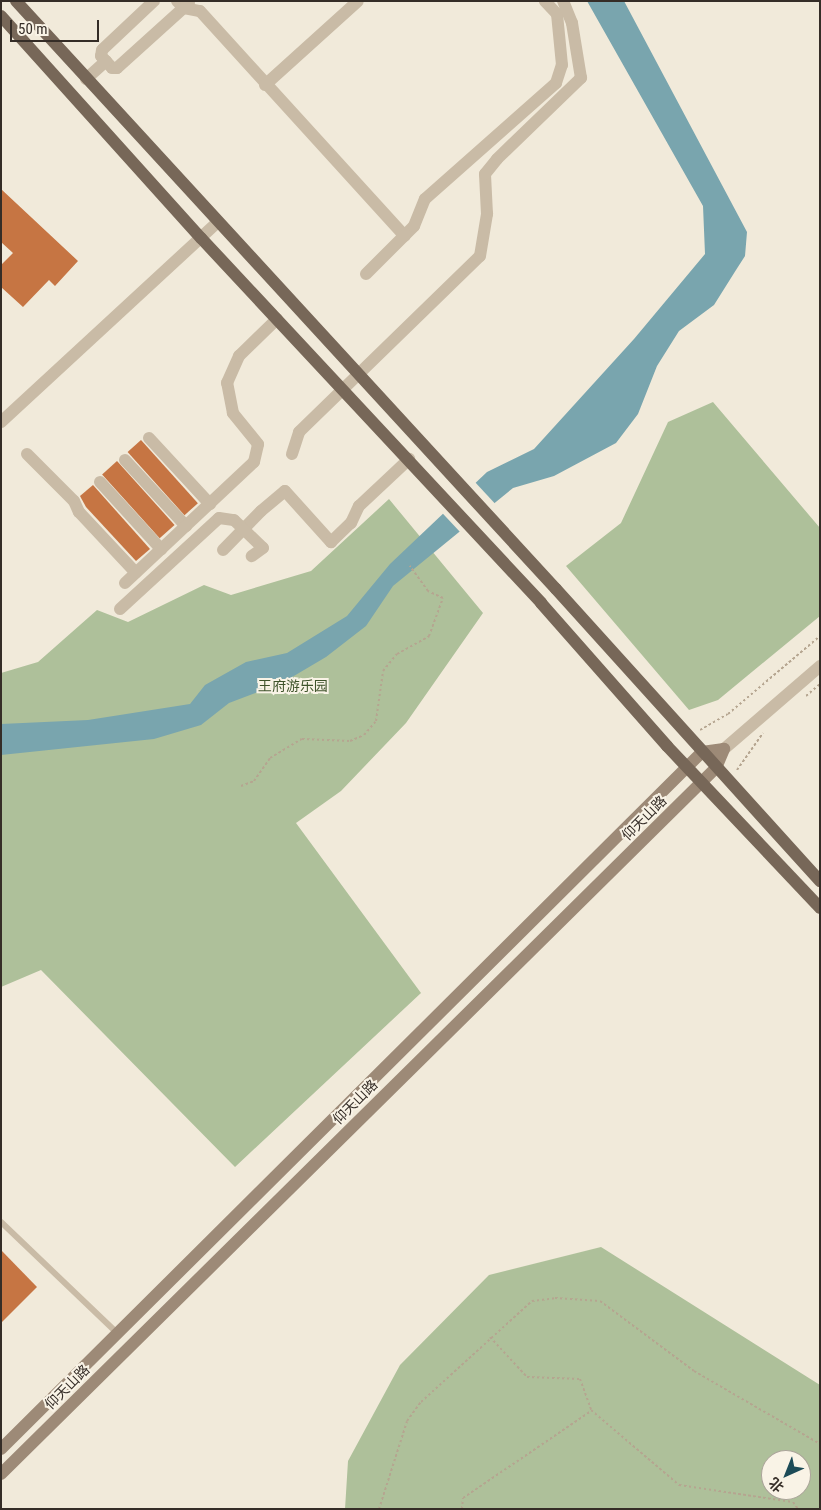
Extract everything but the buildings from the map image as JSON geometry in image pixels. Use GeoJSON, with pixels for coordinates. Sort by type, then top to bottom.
{"type":"FeatureCollection","features":[{"type":"Feature","properties":{"kind":"main road"},"geometry":{"type":"LineString","coordinates":[[16,1],[217,223],[431,452],[556,589],[684,734],[820,881]]}},
{"type":"Feature","properties":{"kind":"main road"},"geometry":{"type":"LineString","coordinates":[[1,16],[201,238],[412,463],[541,603],[687,767],[820,908]]}},
{"type":"Feature","properties":{"kind":"main road"},"geometry":{"type":"LineString","coordinates":[[702,752],[724,749]]}},
{"type":"Feature","properties":{"kind":"main road","name":"仰天山路"},"geometry":{"type":"LineString","coordinates":[[1,1474],[716,768],[724,749]]}},
{"type":"Feature","properties":{"kind":"main road","name":"仰天山路"},"geometry":{"type":"LineString","coordinates":[[1,1449],[702,752]]}},
{"type":"Feature","properties":{"kind":"street"},"geometry":{"type":"LineString","coordinates":[[154,1],[102,50],[101,56],[112,68],[117,68],[184,3],[200,11],[406,236]]}},
{"type":"Feature","properties":{"kind":"street"},"geometry":{"type":"LineString","coordinates":[[266,85],[358,1]]}},
{"type":"Feature","properties":{"kind":"street"},"geometry":{"type":"LineString","coordinates":[[366,274],[414,226],[426,199],[556,83],[562,65],[557,14],[544,1]]}},
{"type":"Feature","properties":{"kind":"street"},"geometry":{"type":"LineString","coordinates":[[292,454],[299,432],[480,256],[487,214],[485,174],[497,158],[581,78],[572,23],[563,1]]}},
{"type":"Feature","properties":{"kind":"street"},"geometry":{"type":"LineString","coordinates":[[86,79],[106,61]]}},
{"type":"Feature","properties":{"kind":"street"},"geometry":{"type":"LineString","coordinates":[[1,422],[217,223]]}},
{"type":"Feature","properties":{"kind":"street"},"geometry":{"type":"LineString","coordinates":[[125,583],[254,462],[258,444],[232,413],[227,383],[240,356],[277,319]]}},
{"type":"Feature","properties":{"kind":"street"},"geometry":{"type":"LineString","coordinates":[[149,438],[210,504]]}},
{"type":"Feature","properties":{"kind":"street"},"geometry":{"type":"LineString","coordinates":[[27,454],[74,501],[79,512],[136,573]]}},
{"type":"Feature","properties":{"kind":"street"},"geometry":{"type":"LineString","coordinates":[[125,460],[186,526]]}},
{"type":"Feature","properties":{"kind":"street"},"geometry":{"type":"LineString","coordinates":[[223,550],[243,529],[286,491],[331,542],[351,523],[360,506],[412,463]]}},
{"type":"Feature","properties":{"kind":"street"},"geometry":{"type":"LineString","coordinates":[[100,482],[162,549]]}},
{"type":"Feature","properties":{"kind":"street"},"geometry":{"type":"LineString","coordinates":[[120,609],[219,518],[234,520],[262,548],[252,556]]}},
{"type":"Feature","properties":{"kind":"street","name":"仰天山路"},"geometry":{"type":"LineString","coordinates":[[724,749],[820,666]]}},
{"type":"Feature","properties":{"kind":"lane"},"geometry":{"type":"LineString","coordinates":[[1,1222],[117,1333]]}},
{"type":"Feature","properties":{"kind":"path"},"geometry":{"type":"LineString","coordinates":[[241,786],[254,781],[270,758],[302,739],[320,742],[350,741],[364,735],[376,722],[383,671],[397,654],[429,636],[443,598],[428,591],[410,566]]}},
{"type":"Feature","properties":{"kind":"path"},"geometry":{"type":"LineString","coordinates":[[684,734],[703,729],[728,714],[820,636]]}},
{"type":"Feature","properties":{"kind":"path"},"geometry":{"type":"LineString","coordinates":[[799,702],[820,684]]}},
{"type":"Feature","properties":{"kind":"path"},"geometry":{"type":"LineString","coordinates":[[733,786],[738,764],[764,731]]}},
{"type":"Feature","properties":{"kind":"path"},"geometry":{"type":"LineString","coordinates":[[379,1509],[407,1421],[421,1402],[490,1337],[532,1301],[555,1298],[600,1301],[694,1371],[820,1444]]}},
{"type":"Feature","properties":{"kind":"path"},"geometry":{"type":"LineString","coordinates":[[490,1337],[527,1377],[580,1379],[592,1410],[679,1485],[793,1502],[798,1509]]}},
{"type":"Feature","properties":{"kind":"path"},"geometry":{"type":"LineString","coordinates":[[462,1509],[463,1498],[592,1410]]}},
{"type":"Feature","properties":{"kind":"green space"},"geometry":{"type":"Polygon","coordinates":[[[713,402],[820,528],[820,616],[718,700],[689,710],[566,566],[621,523],[668,422],[713,402]]]}},
{"type":"Feature","properties":{"kind":"green space","name":"王府游乐园"},"geometry":{"type":"Polygon","coordinates":[[[389,499],[483,613],[406,723],[341,791],[296,823],[421,993],[235,1167],[41,970],[1,987],[1,673],[38,662],[97,610],[128,622],[204,585],[231,595],[311,571],[389,499]]]}},
{"type":"Feature","properties":{"kind":"green space"},"geometry":{"type":"Polygon","coordinates":[[[601,1247],[820,1385],[820,1509],[345,1509],[348,1461],[400,1365],[489,1275],[601,1247]]]}},
{"type":"Feature","properties":{"kind":"water"},"geometry":{"type":"Polygon","coordinates":[[[587,1],[624,1],[747,232],[745,256],[714,305],[679,331],[657,366],[638,414],[616,443],[554,476],[513,488],[393,586],[366,626],[326,657],[282,683],[229,703],[201,725],[154,739],[1,755],[1,724],[88,720],[190,704],[205,685],[246,662],[287,653],[347,616],[390,564],[487,472],[534,449],[634,339],[705,254],[703,206],[587,1]]]}},
{"type":"Feature","properties":{"kind":"pier"},"geometry":{"type":"Polygon","coordinates":[[[474,481],[497,505],[464,536],[441,512],[474,481]]]}}]}
